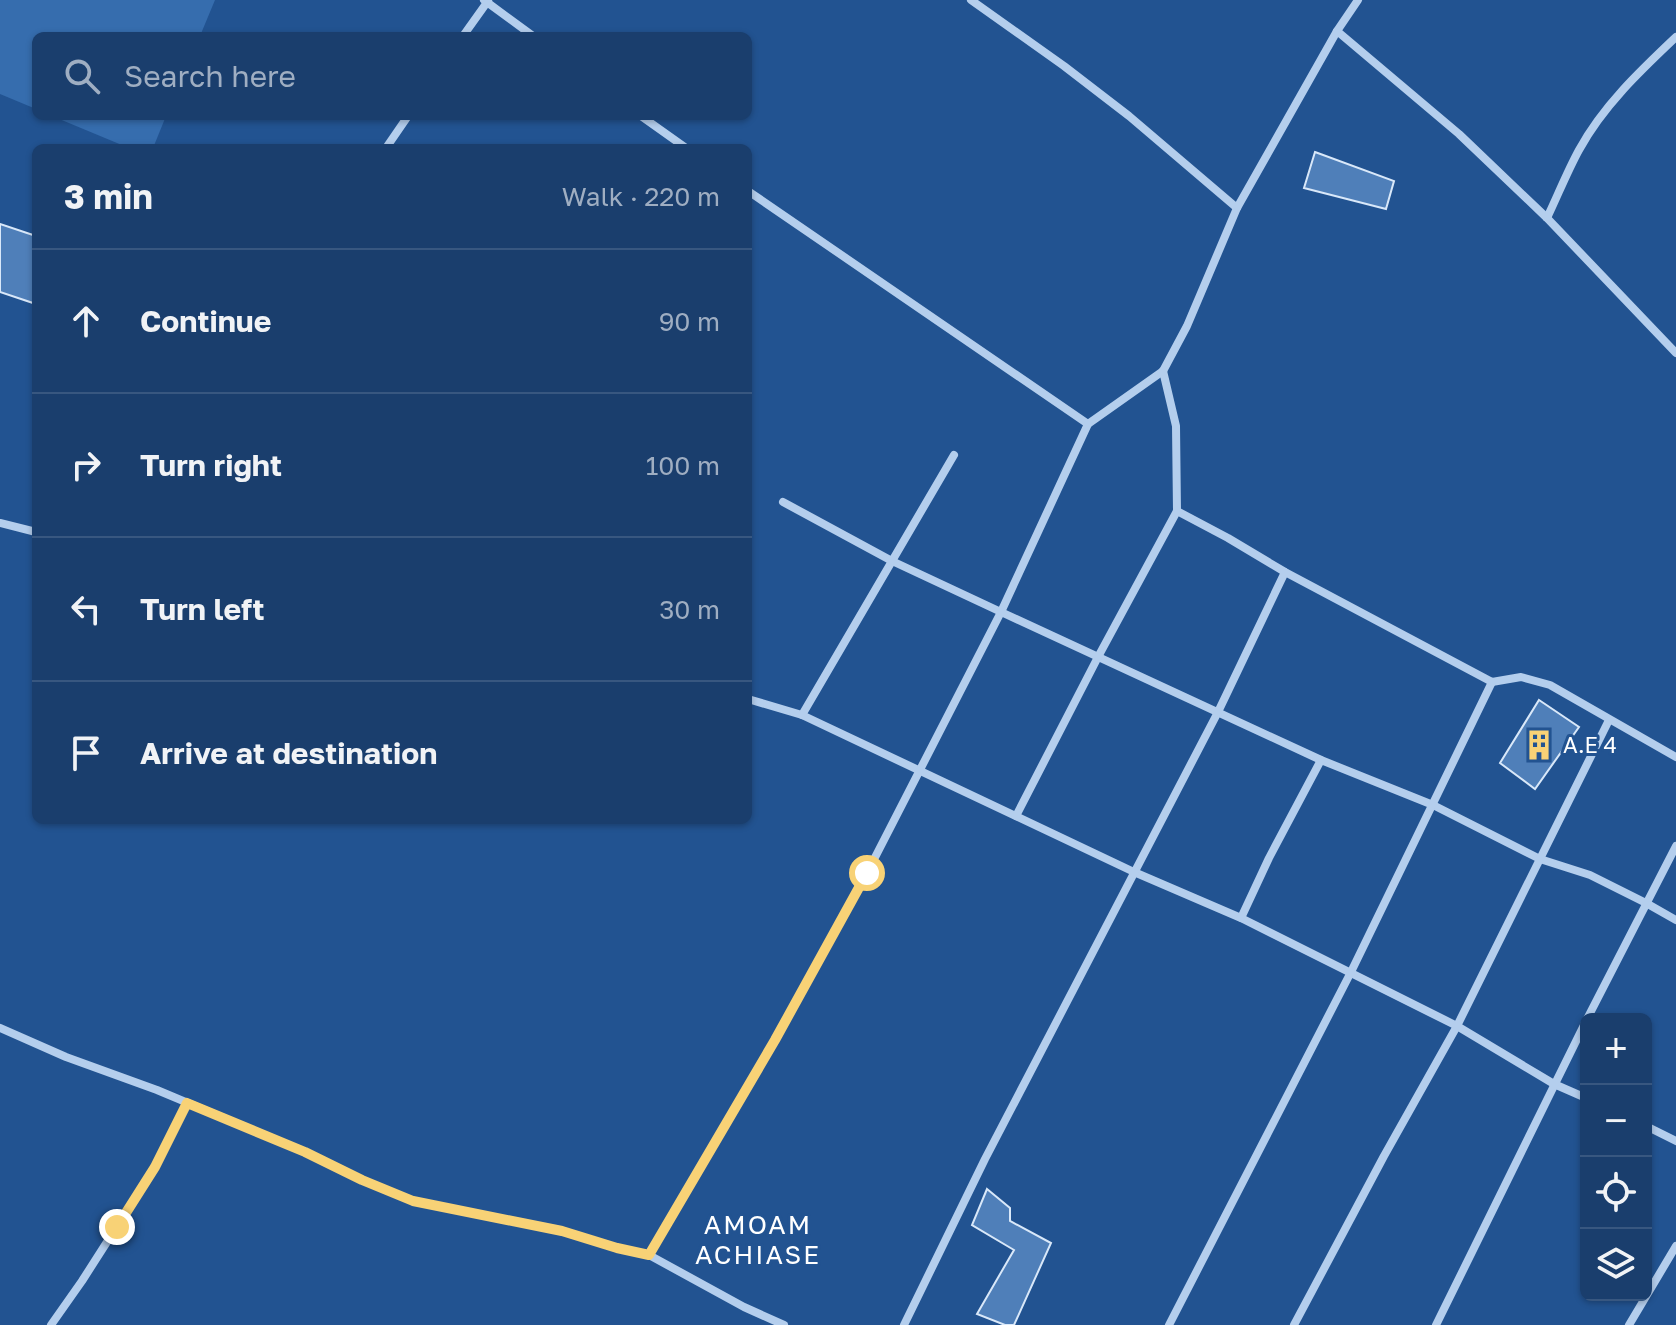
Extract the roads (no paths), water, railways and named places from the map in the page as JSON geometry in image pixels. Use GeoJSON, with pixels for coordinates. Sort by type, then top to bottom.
{"type":"FeatureCollection","features":[{"type":"Feature","properties":{"kind":"street"},"geometry":{"type":"LineString","coordinates":[[971,0],[1129,116],[1237,208]]}},
{"type":"Feature","properties":{"kind":"street"},"geometry":{"type":"LineString","coordinates":[[649,1255],[775,1040],[867,873],[1001,612],[1088,424],[1163,371],[1187,326],[1237,208],[1337,31],[1358,0]]}},
{"type":"Feature","properties":{"kind":"street"},"geometry":{"type":"LineString","coordinates":[[466,32],[486,1],[528,32]]}},
{"type":"Feature","properties":{"kind":"street"},"geometry":{"type":"LineString","coordinates":[[1337,31],[1459,134],[1547,218],[1676,353]]}},
{"type":"Feature","properties":{"kind":"street"},"geometry":{"type":"LineString","coordinates":[[1547,218],[1579,149],[1603,112],[1676,37]]}},
{"type":"Feature","properties":{"kind":"street"},"geometry":{"type":"LineString","coordinates":[[389,144],[405,120]]}},
{"type":"Feature","properties":{"kind":"street"},"geometry":{"type":"LineString","coordinates":[[647,120],[680,144]]}},
{"type":"Feature","properties":{"kind":"street"},"geometry":{"type":"LineString","coordinates":[[752,194],[1088,424]]}},
{"type":"Feature","properties":{"kind":"street"},"geometry":{"type":"LineString","coordinates":[[1016,816],[1177,511],[1176,426],[1163,371]]}},
{"type":"Feature","properties":{"kind":"street"},"geometry":{"type":"LineString","coordinates":[[802,715],[954,455]]}},
{"type":"Feature","properties":{"kind":"street"},"geometry":{"type":"LineString","coordinates":[[783,502],[892,561],[1321,760],[1433,805],[1540,859],[1590,875],[1676,920]]}},
{"type":"Feature","properties":{"kind":"street"},"geometry":{"type":"LineString","coordinates":[[1177,511],[1492,682],[1521,677],[1550,685],[1676,757]]}},
{"type":"Feature","properties":{"kind":"street"},"geometry":{"type":"LineString","coordinates":[[0,523],[32,531]]}},
{"type":"Feature","properties":{"kind":"street"},"geometry":{"type":"LineString","coordinates":[[904,1325],[985,1159],[1218,712],[1285,572]]}},
{"type":"Feature","properties":{"kind":"street"},"geometry":{"type":"LineString","coordinates":[[1169,1325],[1351,972],[1492,682]]}},
{"type":"Feature","properties":{"kind":"street"},"geometry":{"type":"LineString","coordinates":[[752,700],[802,715],[1134,872],[1241,918],[1457,1026],[1554,1084],[1580,1095]]}},
{"type":"Feature","properties":{"kind":"street"},"geometry":{"type":"LineString","coordinates":[[1294,1325],[1457,1026],[1609,720]]}},
{"type":"Feature","properties":{"kind":"street"},"geometry":{"type":"LineString","coordinates":[[1241,918],[1321,760]]}},
{"type":"Feature","properties":{"kind":"street"},"geometry":{"type":"LineString","coordinates":[[1591,1013],[1676,846]]}},
{"type":"Feature","properties":{"kind":"street"},"geometry":{"type":"LineString","coordinates":[[0,1028],[305,1152],[413,1201],[562,1231],[649,1255],[730,1300],[784,1325]]}},
{"type":"Feature","properties":{"kind":"street"},"geometry":{"type":"LineString","coordinates":[[1436,1325],[1580,1034]]}},
{"type":"Feature","properties":{"kind":"street"},"geometry":{"type":"LineString","coordinates":[[51,1325],[155,1167],[187,1103]]}},
{"type":"Feature","properties":{"kind":"street"},"geometry":{"type":"LineString","coordinates":[[1652,1129],[1676,1141]]}},
{"type":"Feature","properties":{"kind":"street"},"geometry":{"type":"LineString","coordinates":[[1629,1325],[1676,1246]]}},
{"type":"Feature","properties":{"kind":"place","name":"A.E 4"},"geometry":{"type":"Point","coordinates":[1539,745]}},
{"type":"Feature","properties":{"kind":"district","name":"AMOAM ACHIASE"},"geometry":{"type":"Point","coordinates":[758,1240]}}]}
